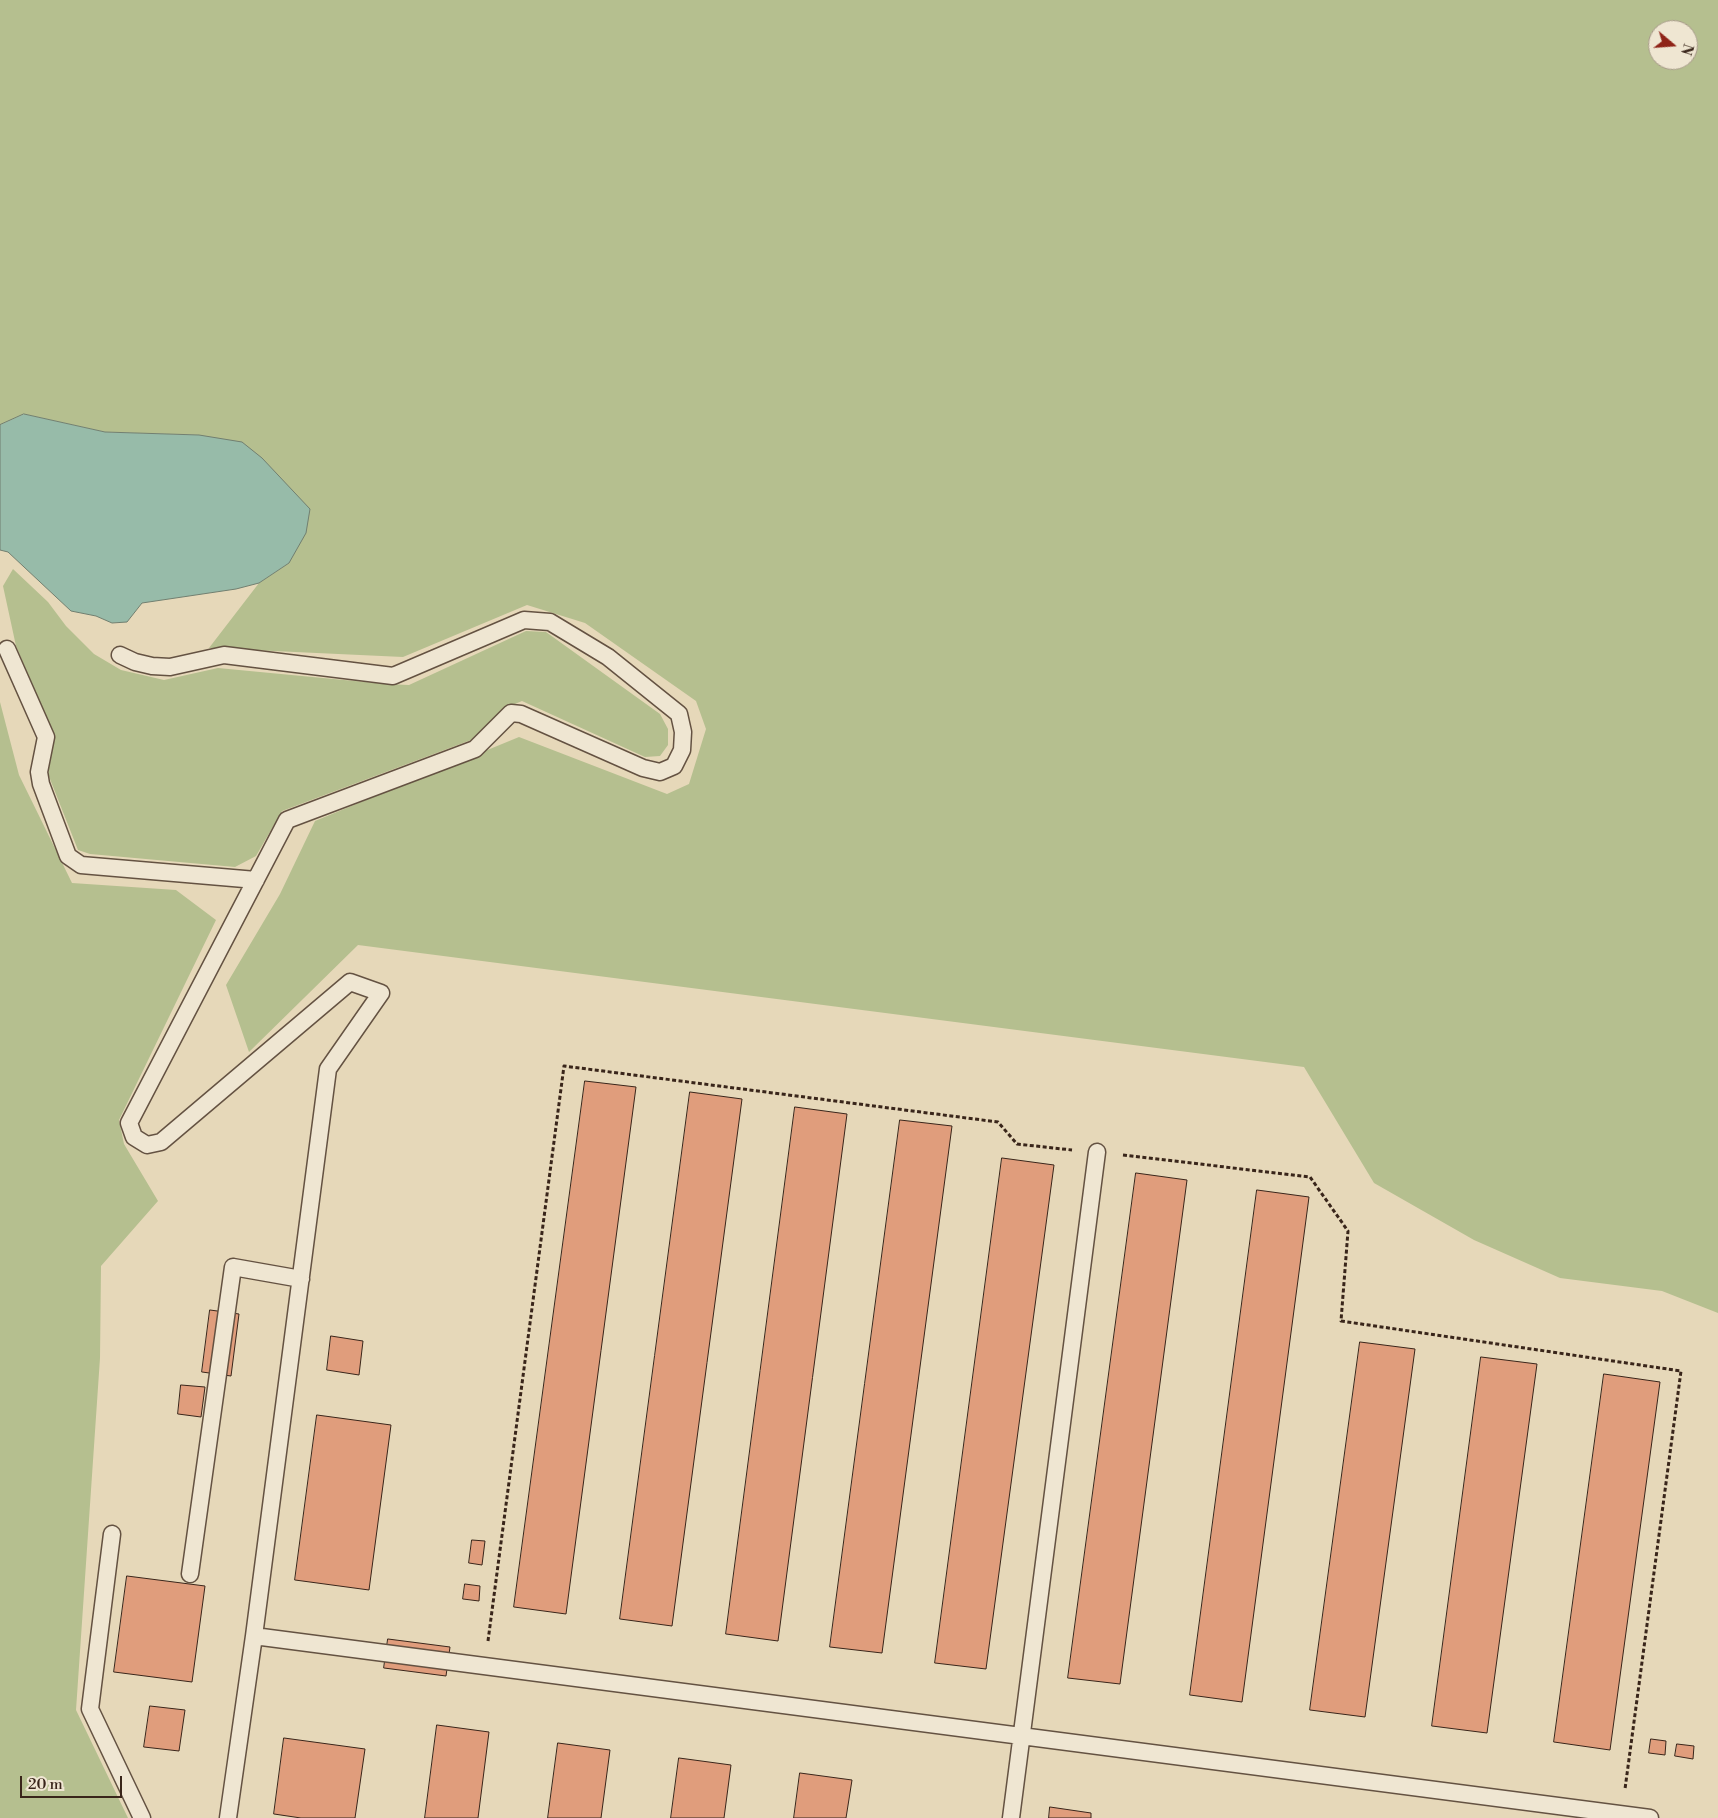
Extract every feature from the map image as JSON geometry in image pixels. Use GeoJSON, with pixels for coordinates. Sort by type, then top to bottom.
{"type":"FeatureCollection","features":[{"type":"Feature","properties":{"kind":"lane"},"geometry":{"type":"LineString","coordinates":[[120,655],[135,662],[152,666],[170,667],[224,655],[392,676],[524,620],[541,620],[550,622],[608,657],[678,714],[684,732],[682,750],[674,766],[660,772],[643,768],[521,714],[512,713],[475,749],[287,820],[129,1123],[134,1137],[147,1145],[161,1142],[350,982],[382,992],[328,1069],[254,1636],[228,1818]]}},
{"type":"Feature","properties":{"kind":"lane"},"geometry":{"type":"LineString","coordinates":[[7,649],[46,737],[39,772],[68,856],[81,865],[256,880]]}},
{"type":"Feature","properties":{"kind":"lane"},"geometry":{"type":"LineString","coordinates":[[1011,1818],[1096,1152]]}},
{"type":"Feature","properties":{"kind":"lane"},"geometry":{"type":"LineString","coordinates":[[190,1574],[233,1267],[301,1279]]}},
{"type":"Feature","properties":{"kind":"lane"},"geometry":{"type":"LineString","coordinates":[[112,1534],[90,1709],[142,1818]]}},
{"type":"Feature","properties":{"kind":"lane"},"geometry":{"type":"LineString","coordinates":[[254,1636],[1650,1818]]}},
{"type":"Feature","properties":{"kind":"shaded area"},"geometry":{"type":"Polygon","coordinates":[[[0,0],[1718,0],[1718,1313],[1662,1291],[1560,1278],[1474,1240],[1374,1183],[1304,1067],[358,945],[249,1052],[226,985],[280,894],[315,821],[519,737],[667,794],[689,784],[706,729],[696,701],[585,623],[527,605],[403,657],[209,648],[259,583],[289,563],[199,435],[105,432],[24,414],[0,425],[0,0]]]}},
{"type":"Feature","properties":{"kind":"shaded area"},"geometry":{"type":"Polygon","coordinates":[[[24,414],[105,432],[199,435],[242,442],[262,458],[310,509],[306,533],[289,563],[259,583],[236,589],[142,603],[127,622],[112,623],[96,616],[71,611],[8,552],[0,550],[0,425],[24,414]]]}},
{"type":"Feature","properties":{"kind":"shaded area"},"geometry":{"type":"Polygon","coordinates":[[[13,569],[48,602],[66,626],[94,654],[121,670],[164,680],[218,668],[409,685],[526,631],[546,632],[660,714],[668,729],[668,745],[660,756],[645,757],[522,701],[503,709],[471,740],[282,811],[256,856],[235,867],[90,854],[78,850],[48,774],[54,736],[16,646],[3,586],[13,569]]]}},
{"type":"Feature","properties":{"kind":"shaded area"},"geometry":{"type":"Polygon","coordinates":[[[0,702],[19,775],[72,883],[176,890],[216,920],[119,1120],[124,1144],[158,1201],[101,1266],[100,1358],[76,1710],[128,1818],[0,1818],[0,702]]]}},
{"type":"Feature","properties":{"kind":"building"},"geometry":{"type":"Polygon","coordinates":[[[585,1081],[636,1087],[566,1614],[514,1607],[585,1081]]]}},
{"type":"Feature","properties":{"kind":"building"},"geometry":{"type":"Polygon","coordinates":[[[690,1092],[742,1099],[672,1626],[620,1619],[690,1092]]]}},
{"type":"Feature","properties":{"kind":"building"},"geometry":{"type":"Polygon","coordinates":[[[795,1107],[847,1114],[778,1641],[726,1634],[795,1107]]]}},
{"type":"Feature","properties":{"kind":"building"},"geometry":{"type":"Polygon","coordinates":[[[900,1120],[952,1126],[882,1653],[830,1647],[900,1120]]]}},
{"type":"Feature","properties":{"kind":"building"},"geometry":{"type":"Polygon","coordinates":[[[1002,1158],[1054,1165],[986,1669],[935,1663],[1002,1158]]]}},
{"type":"Feature","properties":{"kind":"building"},"geometry":{"type":"Polygon","coordinates":[[[1136,1173],[1187,1180],[1120,1684],[1068,1678],[1136,1173]]]}},
{"type":"Feature","properties":{"kind":"building"},"geometry":{"type":"Polygon","coordinates":[[[1257,1190],[1309,1197],[1242,1702],[1190,1695],[1257,1190]]]}},
{"type":"Feature","properties":{"kind":"building"},"geometry":{"type":"Polygon","coordinates":[[[210,1310],[239,1314],[231,1376],[202,1372],[210,1310]]]}},
{"type":"Feature","properties":{"kind":"building"},"geometry":{"type":"Polygon","coordinates":[[[331,1336],[363,1341],[359,1375],[327,1370],[331,1336]]]}},
{"type":"Feature","properties":{"kind":"building"},"geometry":{"type":"Polygon","coordinates":[[[1360,1342],[1415,1349],[1365,1717],[1310,1710],[1360,1342]]]}},
{"type":"Feature","properties":{"kind":"building"},"geometry":{"type":"Polygon","coordinates":[[[1481,1357],[1537,1364],[1487,1733],[1432,1726],[1481,1357]]]}},
{"type":"Feature","properties":{"kind":"building"},"geometry":{"type":"Polygon","coordinates":[[[1604,1374],[1660,1382],[1610,1750],[1554,1742],[1604,1374]]]}},
{"type":"Feature","properties":{"kind":"building"},"geometry":{"type":"Polygon","coordinates":[[[181,1385],[205,1387],[201,1417],[178,1414],[181,1385]]]}},
{"type":"Feature","properties":{"kind":"building"},"geometry":{"type":"Polygon","coordinates":[[[317,1415],[391,1425],[369,1590],[295,1580],[317,1415]]]}},
{"type":"Feature","properties":{"kind":"building"},"geometry":{"type":"Polygon","coordinates":[[[472,1540],[485,1541],[482,1565],[469,1563],[472,1540]]]}},
{"type":"Feature","properties":{"kind":"building"},"geometry":{"type":"Polygon","coordinates":[[[127,1576],[205,1586],[192,1682],[114,1672],[127,1576]]]}},
{"type":"Feature","properties":{"kind":"building"},"geometry":{"type":"Polygon","coordinates":[[[465,1584],[480,1586],[479,1601],[463,1599],[465,1584]]]}},
{"type":"Feature","properties":{"kind":"building"},"geometry":{"type":"Polygon","coordinates":[[[388,1639],[450,1647],[446,1676],[384,1668],[388,1639]]]}},
{"type":"Feature","properties":{"kind":"building"},"geometry":{"type":"Polygon","coordinates":[[[150,1706],[185,1710],[179,1751],[144,1747],[150,1706]]]}},
{"type":"Feature","properties":{"kind":"building"},"geometry":{"type":"Polygon","coordinates":[[[437,1725],[489,1732],[478,1818],[425,1818],[437,1725]]]}},
{"type":"Feature","properties":{"kind":"building"},"geometry":{"type":"Polygon","coordinates":[[[284,1738],[365,1749],[355,1818],[301,1818],[274,1814],[284,1738]]]}},
{"type":"Feature","properties":{"kind":"building"},"geometry":{"type":"Polygon","coordinates":[[[1651,1739],[1666,1741],[1665,1755],[1649,1753],[1651,1739]]]}},
{"type":"Feature","properties":{"kind":"building"},"geometry":{"type":"Polygon","coordinates":[[[558,1743],[610,1750],[601,1818],[548,1818],[558,1743]]]}},
{"type":"Feature","properties":{"kind":"building"},"geometry":{"type":"Polygon","coordinates":[[[1677,1744],[1694,1746],[1693,1759],[1675,1756],[1677,1744]]]}},
{"type":"Feature","properties":{"kind":"building"},"geometry":{"type":"Polygon","coordinates":[[[679,1758],[731,1765],[724,1818],[671,1818],[679,1758]]]}},
{"type":"Feature","properties":{"kind":"building"},"geometry":{"type":"Polygon","coordinates":[[[800,1773],[852,1780],[846,1818],[794,1818],[800,1773]]]}},
{"type":"Feature","properties":{"kind":"building"},"geometry":{"type":"Polygon","coordinates":[[[1050,1807],[1091,1813],[1091,1818],[1049,1818],[1050,1807]]]}}]}
